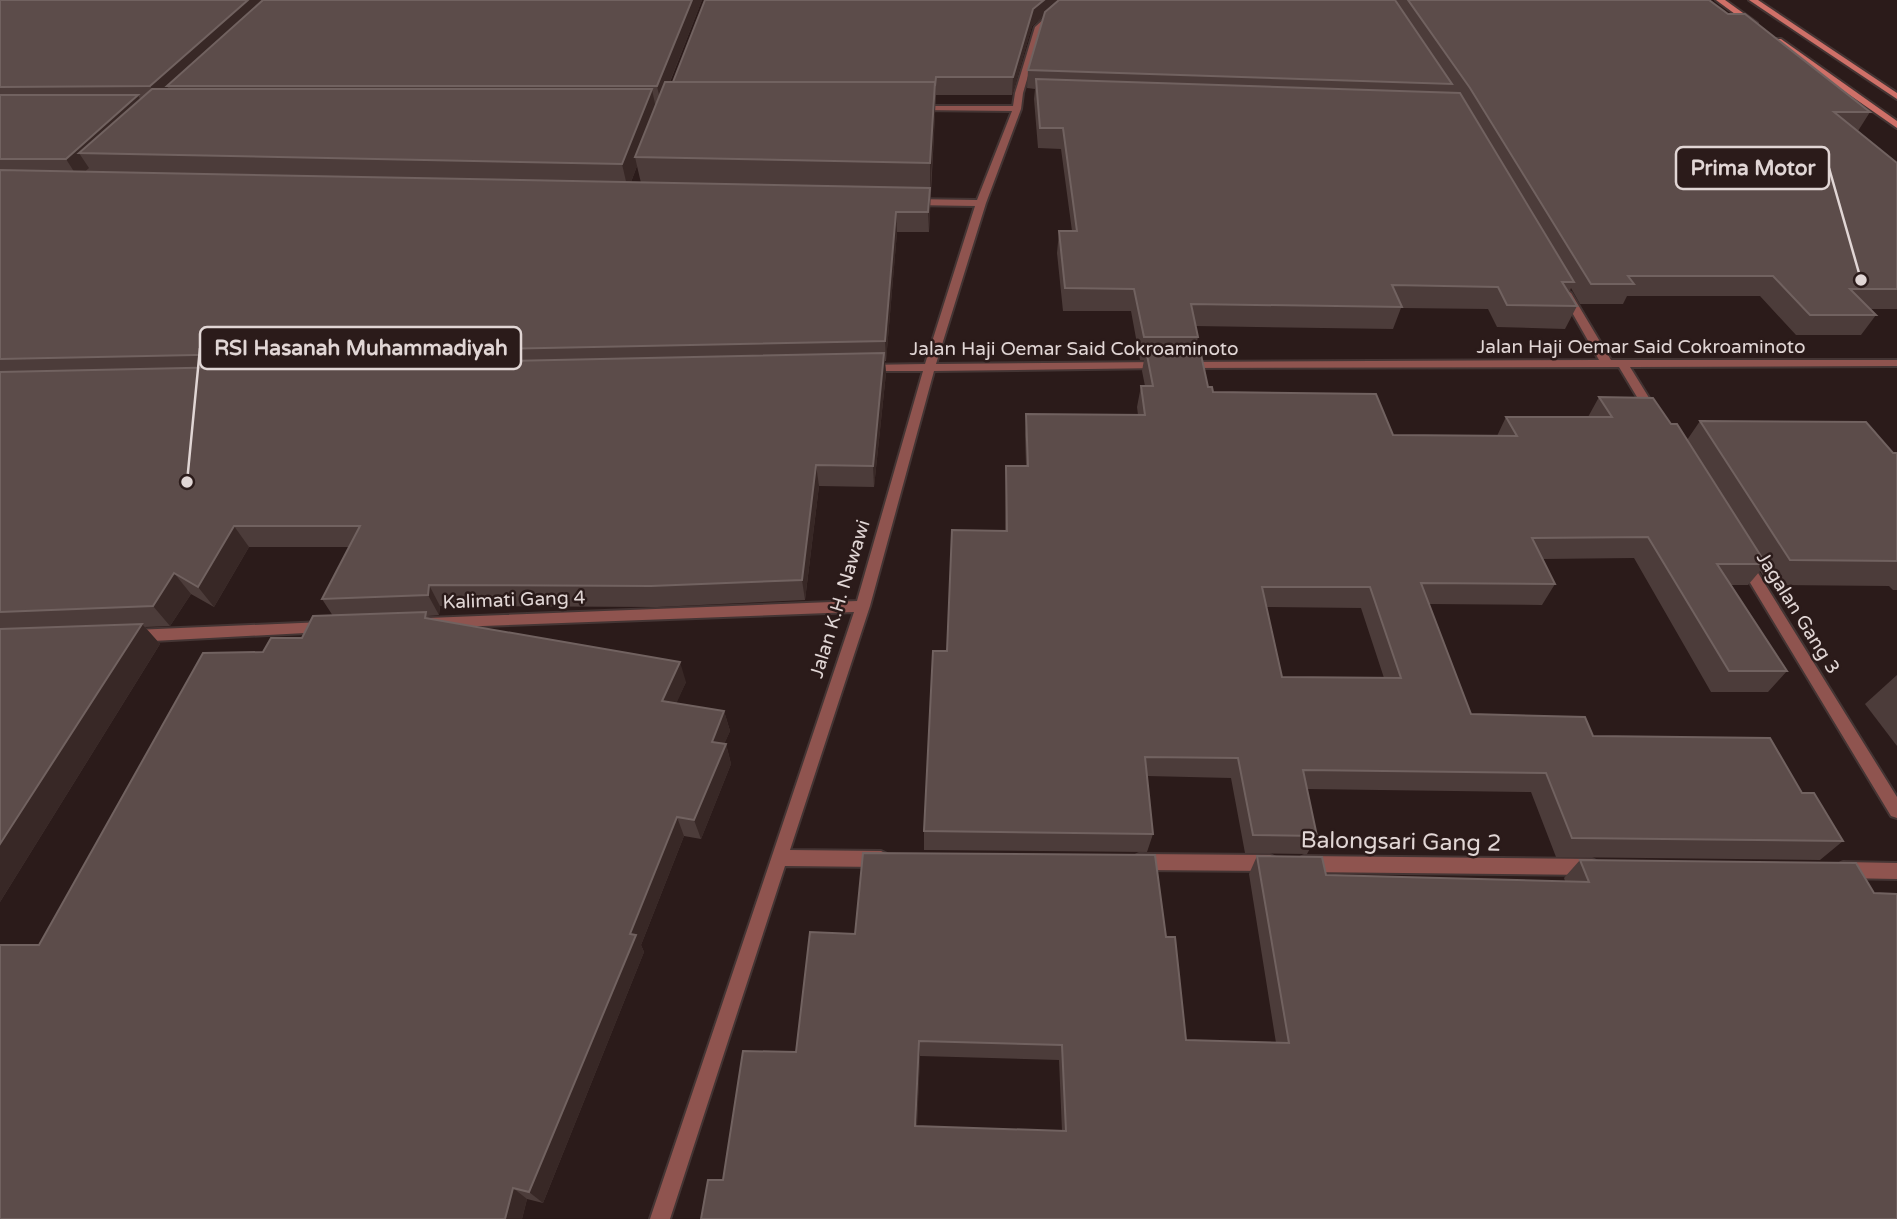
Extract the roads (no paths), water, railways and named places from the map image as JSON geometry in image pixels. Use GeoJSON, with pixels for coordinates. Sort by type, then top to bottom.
{"type":"FeatureCollection","features":[{"type":"Feature","properties":{"kind":"main road"},"geometry":{"type":"LineString","coordinates":[[1720,0],[1764,31]]}},
{"type":"Feature","properties":{"kind":"main road"},"geometry":{"type":"LineString","coordinates":[[1753,0],[1897,97]]}},
{"type":"Feature","properties":{"kind":"main road"},"geometry":{"type":"LineString","coordinates":[[1775,39],[1897,125]]}},
{"type":"Feature","properties":{"kind":"street","name":"Jalan K.H. Nawawi"},"geometry":{"type":"LineString","coordinates":[[660,1219],[863,606],[930,366],[981,203],[1017,109],[1019,93],[1039,27],[1069,0]]}},
{"type":"Feature","properties":{"kind":"street"},"geometry":{"type":"LineString","coordinates":[[1019,93],[1032,94]]}},
{"type":"Feature","properties":{"kind":"street"},"geometry":{"type":"LineString","coordinates":[[909,108],[1017,109]]}},
{"type":"Feature","properties":{"kind":"street"},"geometry":{"type":"LineString","coordinates":[[898,201],[981,203]]}},
{"type":"Feature","properties":{"kind":"street"},"geometry":{"type":"LineString","coordinates":[[1561,285],[1607,364]]}},
{"type":"Feature","properties":{"kind":"street","name":"Jalan Haji Oemar Said Cokroaminoto"},"geometry":{"type":"LineString","coordinates":[[847,368],[1897,363]]}},
{"type":"Feature","properties":{"kind":"street"},"geometry":{"type":"LineString","coordinates":[[1623,364],[1659,423]]}},
{"type":"Feature","properties":{"kind":"street","name":"Jagalan Gang 3"},"geometry":{"type":"LineString","coordinates":[[1738,552],[1897,811]]}},
{"type":"Feature","properties":{"kind":"street","name":"Kalimati Gang 4"},"geometry":{"type":"LineString","coordinates":[[417,623],[863,606]]}},
{"type":"Feature","properties":{"kind":"street"},"geometry":{"type":"LineString","coordinates":[[125,636],[334,627]]}},
{"type":"Feature","properties":{"kind":"street"},"geometry":{"type":"LineString","coordinates":[[778,858],[902,859]]}},
{"type":"Feature","properties":{"kind":"street","name":"Balongsari Gang 2"},"geometry":{"type":"LineString","coordinates":[[1122,862],[1606,867]]}},
{"type":"Feature","properties":{"kind":"street"},"geometry":{"type":"LineString","coordinates":[[1828,870],[1897,871]]}},
{"type":"Feature","properties":{"kind":"place","name":"Prima Motor"},"geometry":{"type":"Point","coordinates":[1861,280]}},
{"type":"Feature","properties":{"kind":"place","name":"RSI Hasanah Muhammadiyah"},"geometry":{"type":"Point","coordinates":[187,482]}}]}
